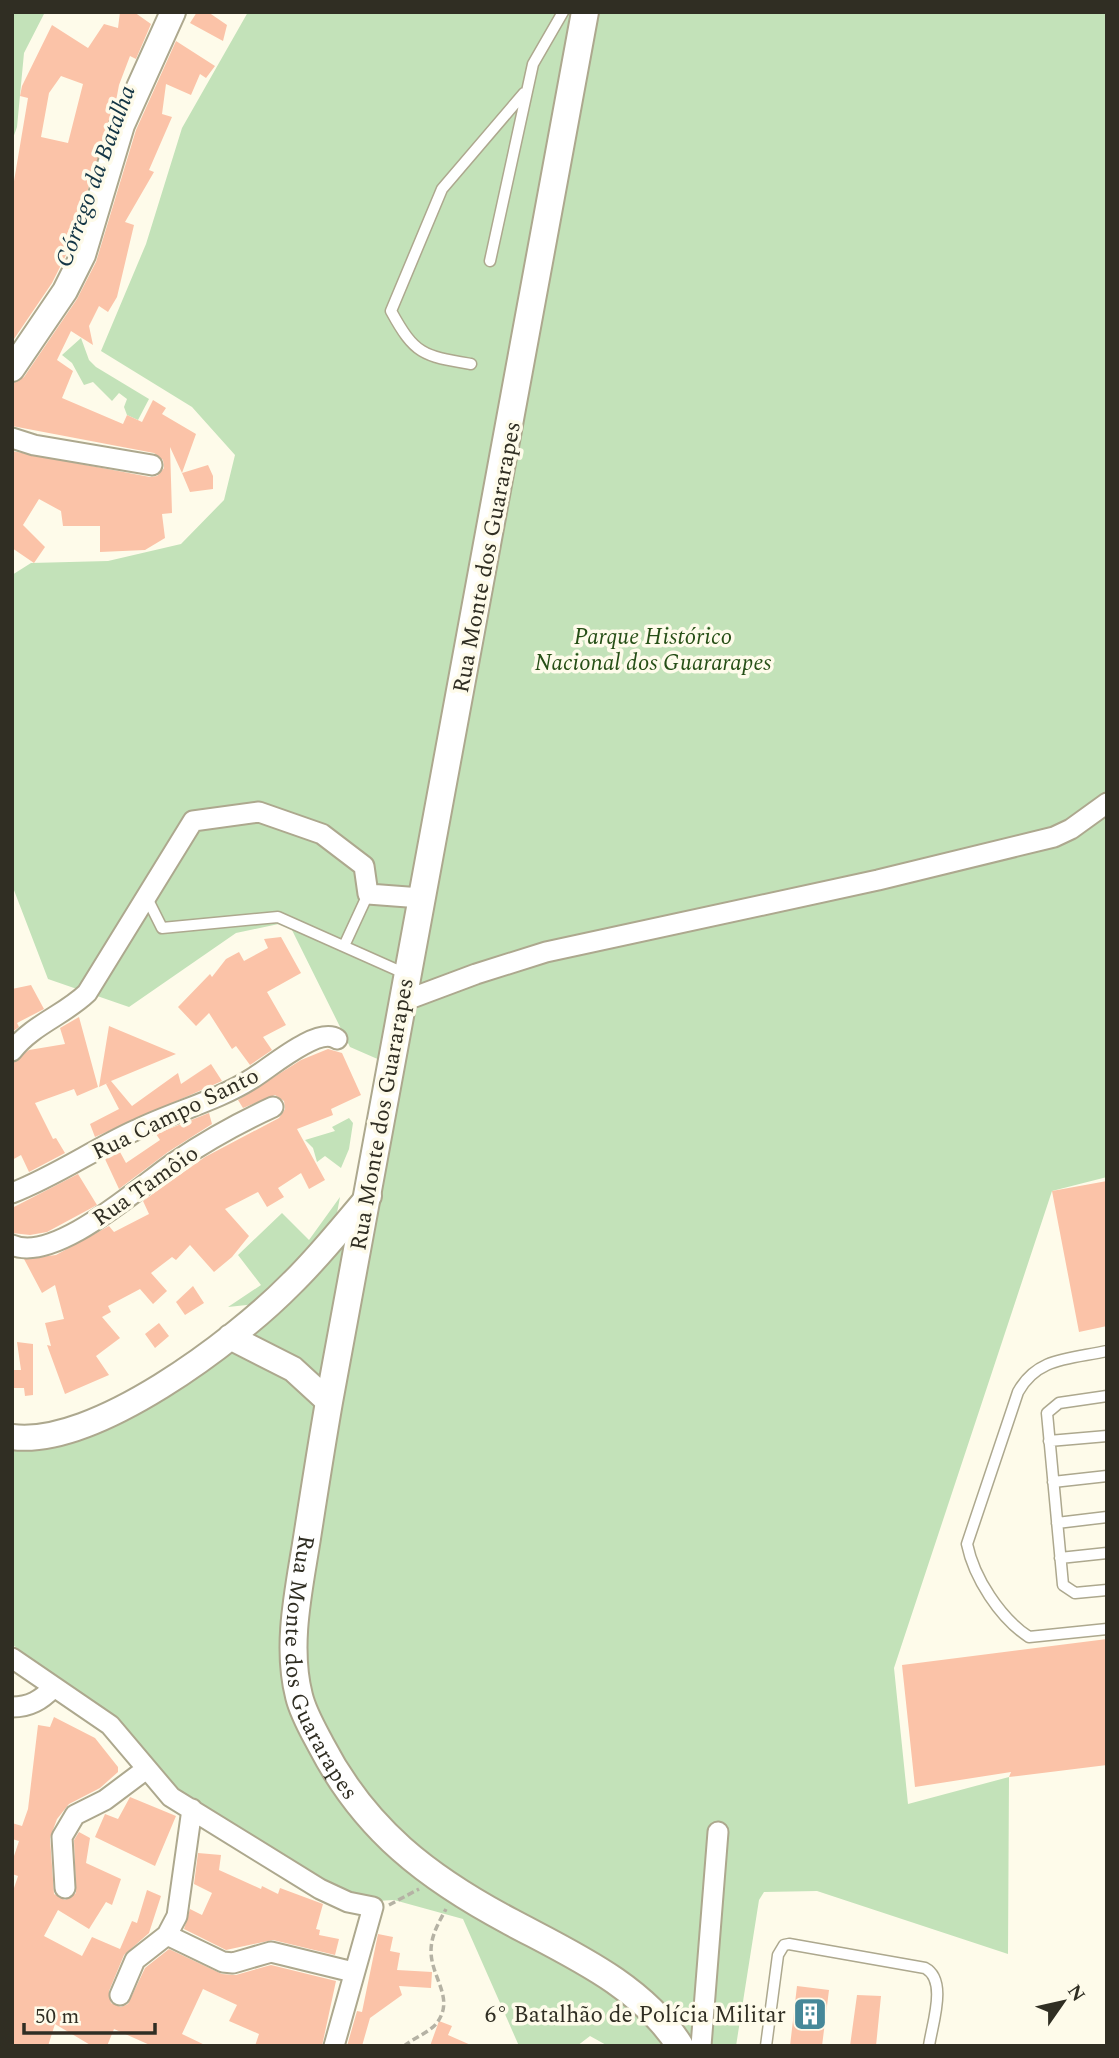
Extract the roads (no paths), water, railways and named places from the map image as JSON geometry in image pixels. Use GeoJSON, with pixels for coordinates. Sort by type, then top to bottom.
{"type":"FeatureCollection","features":[{"type":"Feature","properties":{"kind":"main road","name":"Rua Monte dos Guararapes"},"geometry":{"type":"LineString","coordinates":[[585,12],[482,585],[406,974],[369,1196],[329,1402],[295,1614],[299,1696],[328,1758],[373,1824],[445,1885],[593,1967],[660,2020],[680,2046]]}},
{"type":"Feature","properties":{"kind":"street"},"geometry":{"type":"LineString","coordinates":[[12,369],[65,291],[83,254],[122,125],[173,12]]}},
{"type":"Feature","properties":{"kind":"street"},"geometry":{"type":"LineString","coordinates":[[12,438],[34,446],[152,465]]}},
{"type":"Feature","properties":{"kind":"street"},"geometry":{"type":"LineString","coordinates":[[401,1002],[546,952],[878,880],[1054,837],[1071,829],[1107,803]]}},
{"type":"Feature","properties":{"kind":"street"},"geometry":{"type":"LineString","coordinates":[[12,1051],[24,1035],[76,1004],[88,993],[193,821],[259,812],[322,834],[364,866],[368,894],[421,898]]}},
{"type":"Feature","properties":{"kind":"street","name":"Rua Campo Santo"},"geometry":{"type":"LineString","coordinates":[[12,1193],[59,1172],[136,1129],[224,1094],[302,1045],[324,1036],[337,1039]]}},
{"type":"Feature","properties":{"kind":"street","name":"Rua Tamôio"},"geometry":{"type":"LineString","coordinates":[[12,1245],[22,1249],[34,1247],[86,1227],[224,1130],[273,1107]]}},
{"type":"Feature","properties":{"kind":"street"},"geometry":{"type":"LineString","coordinates":[[12,1437],[62,1434],[109,1415],[142,1397],[230,1336],[272,1303],[307,1269],[369,1196]]}},
{"type":"Feature","properties":{"kind":"street"},"geometry":{"type":"LineString","coordinates":[[230,1336],[293,1369],[329,1402]]}},
{"type":"Feature","properties":{"kind":"street"},"geometry":{"type":"LineString","coordinates":[[12,1658],[52,1688],[110,1725],[145,1770],[171,1797],[320,1889],[348,1902],[373,1908],[334,2046]]}},
{"type":"Feature","properties":{"kind":"street"},"geometry":{"type":"LineString","coordinates":[[12,1707],[29,1705],[43,1698],[52,1688]]}},
{"type":"Feature","properties":{"kind":"street"},"geometry":{"type":"LineString","coordinates":[[65,1888],[62,1837],[75,1815],[105,1800],[145,1770]]}},
{"type":"Feature","properties":{"kind":"street"},"geometry":{"type":"LineString","coordinates":[[120,1995],[135,1960],[167,1935],[177,1916],[192,1809]]}},
{"type":"Feature","properties":{"kind":"street"},"geometry":{"type":"LineString","coordinates":[[701,2046],[718,1832]]}},
{"type":"Feature","properties":{"kind":"street"},"geometry":{"type":"LineString","coordinates":[[167,1935],[223,1962],[233,1963],[271,1952],[354,1972]]}},
{"type":"Feature","properties":{"kind":"lane"},"geometry":{"type":"LineString","coordinates":[[490,261],[524,93],[533,64],[563,12]]}},
{"type":"Feature","properties":{"kind":"lane"},"geometry":{"type":"LineString","coordinates":[[471,363],[429,357],[406,338],[391,311],[442,189],[524,93]]}},
{"type":"Feature","properties":{"kind":"lane"},"geometry":{"type":"LineString","coordinates":[[344,946],[368,894]]}},
{"type":"Feature","properties":{"kind":"lane"},"geometry":{"type":"LineString","coordinates":[[146,896],[162,928],[278,917],[406,974]]}},
{"type":"Feature","properties":{"kind":"lane"},"geometry":{"type":"LineString","coordinates":[[1107,1352],[1050,1362],[1027,1375],[1010,1415],[967,1544],[970,1559],[990,1594],[1006,1616],[1029,1637],[1107,1629]]}},
{"type":"Feature","properties":{"kind":"lane"},"geometry":{"type":"LineString","coordinates":[[1107,1396],[1052,1407],[1047,1413],[1063,1585],[1069,1591],[1107,1590]]}},
{"type":"Feature","properties":{"kind":"lane"},"geometry":{"type":"LineString","coordinates":[[1049,1441],[1107,1436]]}},
{"type":"Feature","properties":{"kind":"lane"},"geometry":{"type":"LineString","coordinates":[[1053,1482],[1107,1476]]}},
{"type":"Feature","properties":{"kind":"lane"},"geometry":{"type":"LineString","coordinates":[[1057,1523],[1107,1517]]}},
{"type":"Feature","properties":{"kind":"lane"},"geometry":{"type":"LineString","coordinates":[[1060,1558],[1107,1553]]}},
{"type":"Feature","properties":{"kind":"lane"},"geometry":{"type":"LineString","coordinates":[[766,2046],[778,1955],[783,1945],[789,1944],[925,1968],[933,1972],[938,1982],[929,2046]]}},
{"type":"Feature","properties":{"kind":"place","name":"6° Batalhão de Polícia Militar"},"geometry":{"type":"Point","coordinates":[810,2014]}},
{"type":"Feature","properties":{"kind":"water label","name":"Córrego da Batalha"},"geometry":{"type":"Point","coordinates":[95,176]}},
{"type":"Feature","properties":{"kind":"park label","name":"Parque Histórico Nacional dos Guararapes"},"geometry":{"type":"Point","coordinates":[653,649]}}]}
